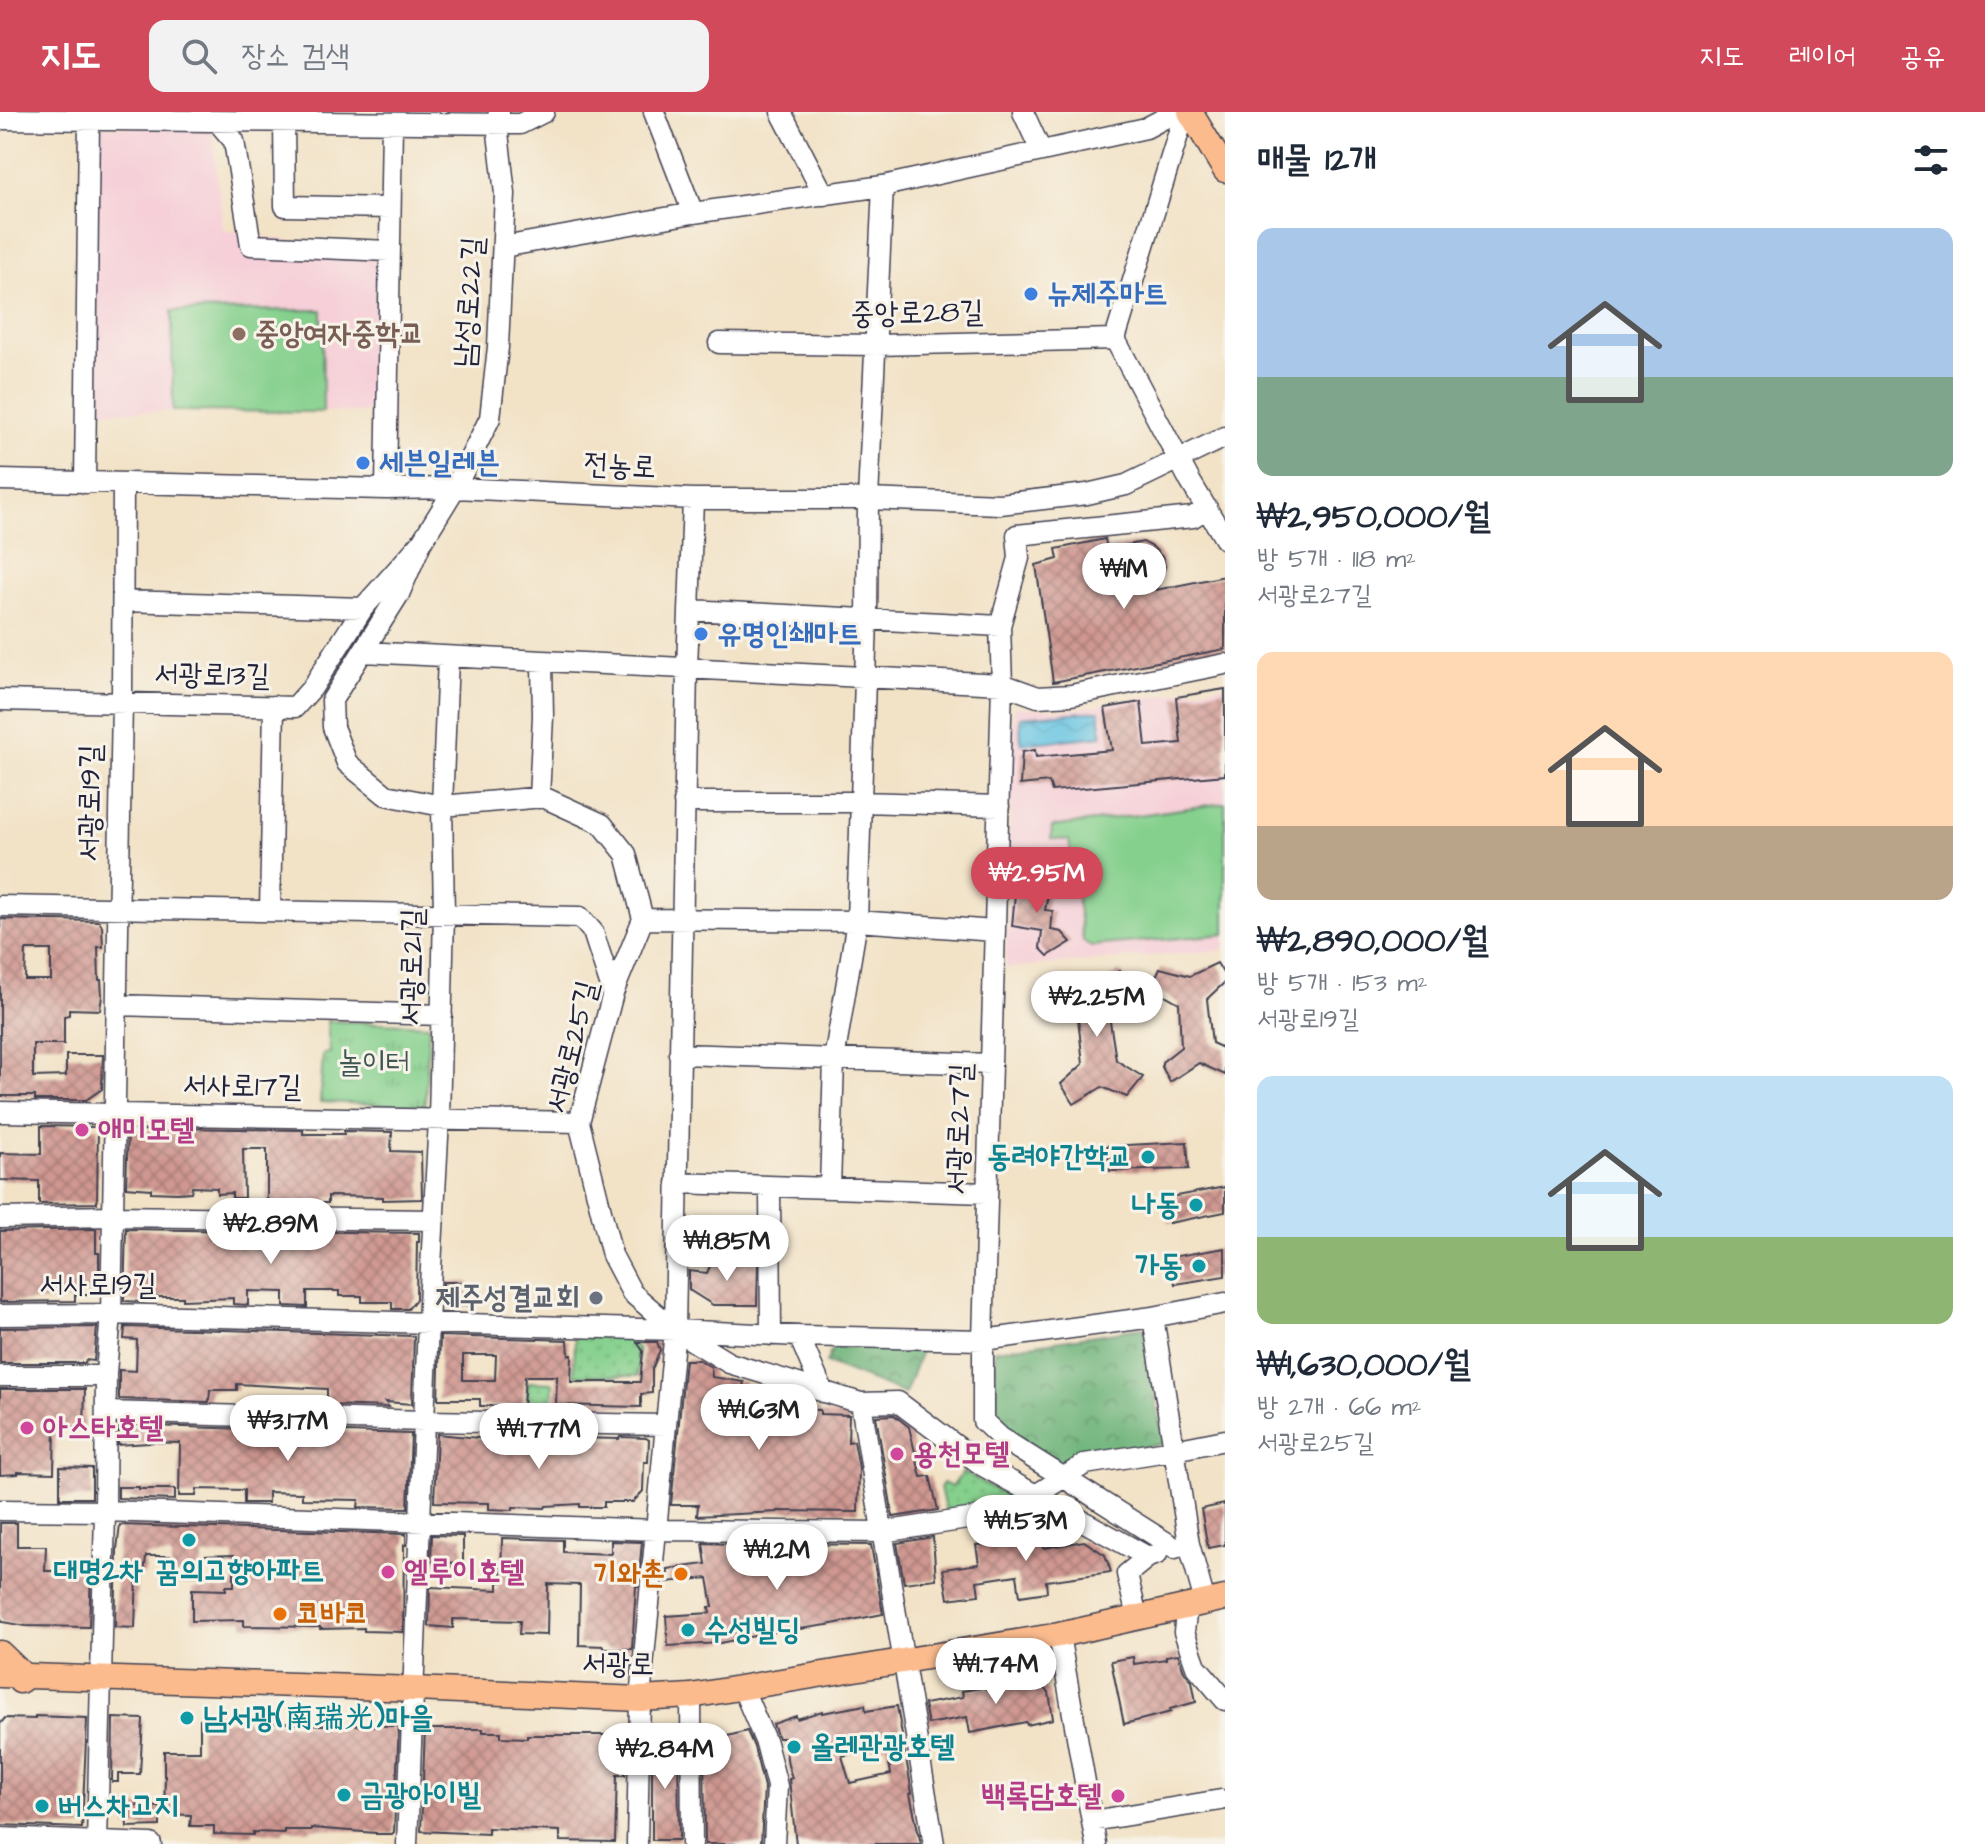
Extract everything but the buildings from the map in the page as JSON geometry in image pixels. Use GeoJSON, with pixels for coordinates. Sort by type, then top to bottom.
{"type":"FeatureCollection","features":[{"type":"Feature","properties":{"kind":"main road"},"geometry":{"type":"LineString","coordinates":[[1187,112],[1225,170]]}},
{"type":"Feature","properties":{"kind":"main road","name":"서광로"},"geometry":{"type":"LineString","coordinates":[[0,1675],[640,1699],[691,1696],[1059,1635],[1206,1602]]}},
{"type":"Feature","properties":{"kind":"main road"},"geometry":{"type":"LineString","coordinates":[[0,1653],[25,1677],[0,1692]]}},
{"type":"Feature","properties":{"kind":"street"},"geometry":{"type":"LineString","coordinates":[[0,119],[89,120],[117,116],[284,121],[352,117],[392,123],[498,118],[520,124],[544,112]]}},
{"type":"Feature","properties":{"kind":"street"},"geometry":{"type":"LineString","coordinates":[[654,112],[693,213]]}},
{"type":"Feature","properties":{"kind":"street"},"geometry":{"type":"LineString","coordinates":[[781,112],[824,195]]}},
{"type":"Feature","properties":{"kind":"street"},"geometry":{"type":"LineString","coordinates":[[1023,112],[1041,151]]}},
{"type":"Feature","properties":{"kind":"street"},"geometry":{"type":"LineString","coordinates":[[503,247],[693,213],[883,186],[1146,128],[1176,112]]}},
{"type":"Feature","properties":{"kind":"street"},"geometry":{"type":"LineString","coordinates":[[1187,112],[1115,339],[1190,481],[1225,539]]}},
{"type":"Feature","properties":{"kind":"street","name":"남성로22길"},"geometry":{"type":"LineString","coordinates":[[455,488],[490,418],[498,347],[505,194],[498,118]]}},
{"type":"Feature","properties":{"kind":"street"},"geometry":{"type":"LineString","coordinates":[[85,483],[89,120]]}},
{"type":"Feature","properties":{"kind":"street"},"geometry":{"type":"LineString","coordinates":[[217,121],[234,141],[251,245],[389,251]]}},
{"type":"Feature","properties":{"kind":"street"},"geometry":{"type":"LineString","coordinates":[[284,121],[285,206],[390,208]]}},
{"type":"Feature","properties":{"kind":"street"},"geometry":{"type":"LineString","coordinates":[[386,489],[392,123]]}},
{"type":"Feature","properties":{"kind":"street"},"geometry":{"type":"LineString","coordinates":[[830,1188],[834,1060],[857,921],[868,499],[883,186]]}},
{"type":"Feature","properties":{"kind":"street","name":"중앙로28길"},"geometry":{"type":"LineString","coordinates":[[719,343],[877,345],[1115,339]]}},
{"type":"Feature","properties":{"kind":"street","name":"전농로"},"geometry":{"type":"LineString","coordinates":[[0,480],[455,488],[693,499],[868,499],[1000,504],[1087,494],[1126,485],[1225,437]]}},
{"type":"Feature","properties":{"kind":"street","name":"서광로19길"},"geometry":{"type":"LineString","coordinates":[[97,1843],[106,1376],[111,1314],[115,1113],[123,483]]}},
{"type":"Feature","properties":{"kind":"street","name":"서광로13길"},"geometry":{"type":"LineString","coordinates":[[0,700],[295,707],[312,688],[363,608],[421,543],[455,488]]}},
{"type":"Feature","properties":{"kind":"street"},"geometry":{"type":"LineString","coordinates":[[637,1844],[640,1699],[675,1330],[681,919],[693,499]]}},
{"type":"Feature","properties":{"kind":"street","name":"서광로27길"},"geometry":{"type":"LineString","coordinates":[[983,1466],[983,1340],[1002,618],[1019,558],[1017,535],[1193,517],[1207,508]]}},
{"type":"Feature","properties":{"kind":"street"},"geometry":{"type":"LineString","coordinates":[[421,543],[399,594],[332,700],[333,727],[347,763],[386,795],[442,806],[543,797],[602,824],[626,854],[643,919],[857,921],[995,931]]}},
{"type":"Feature","properties":{"kind":"street"},"geometry":{"type":"LineString","coordinates":[[123,601],[363,608]]}},
{"type":"Feature","properties":{"kind":"street"},"geometry":{"type":"LineString","coordinates":[[689,610],[867,619],[1002,618]]}},
{"type":"Feature","properties":{"kind":"street"},"geometry":{"type":"LineString","coordinates":[[363,652],[1002,684],[1038,697],[1071,695],[1225,664]]}},
{"type":"Feature","properties":{"kind":"street","name":"서광로21길"},"geometry":{"type":"LineString","coordinates":[[407,1844],[439,1119],[444,914],[442,806],[448,658]]}},
{"type":"Feature","properties":{"kind":"street"},"geometry":{"type":"LineString","coordinates":[[539,798],[542,662]]}},
{"type":"Feature","properties":{"kind":"street"},"geometry":{"type":"LineString","coordinates":[[312,688],[332,700]]}},
{"type":"Feature","properties":{"kind":"street"},"geometry":{"type":"LineString","coordinates":[[270,911],[274,706]]}},
{"type":"Feature","properties":{"kind":"street"},"geometry":{"type":"LineString","coordinates":[[684,802],[999,806]]}},
{"type":"Feature","properties":{"kind":"street"},"geometry":{"type":"LineString","coordinates":[[0,906],[580,917],[593,932],[613,993]]}},
{"type":"Feature","properties":{"kind":"street","name":"서광로25길"},"geometry":{"type":"LineString","coordinates":[[643,919],[613,993],[579,1122],[612,1255],[632,1293],[675,1330],[729,1363],[861,1403],[898,1402],[983,1466],[1148,1557]]}},
{"type":"Feature","properties":{"kind":"street"},"geometry":{"type":"LineString","coordinates":[[117,1005],[442,1015]]}},
{"type":"Feature","properties":{"kind":"street"},"geometry":{"type":"LineString","coordinates":[[679,1054],[991,1064]]}},
{"type":"Feature","properties":{"kind":"street","name":"서사로17길"},"geometry":{"type":"LineString","coordinates":[[0,1112],[579,1122]]}},
{"type":"Feature","properties":{"kind":"street"},"geometry":{"type":"LineString","coordinates":[[677,1183],[987,1193]]}},
{"type":"Feature","properties":{"kind":"street"},"geometry":{"type":"LineString","coordinates":[[770,1187],[771,1335]]}},
{"type":"Feature","properties":{"kind":"street"},"geometry":{"type":"LineString","coordinates":[[0,1218],[113,1216],[434,1220]]}},
{"type":"Feature","properties":{"kind":"street","name":"서사로19길"},"geometry":{"type":"LineString","coordinates":[[0,1315],[111,1314],[983,1340],[1153,1317],[1225,1303]]}},
{"type":"Feature","properties":{"kind":"street"},"geometry":{"type":"LineString","coordinates":[[1153,1317],[1174,1450],[1182,1546],[1206,1602],[1184,1632],[1196,1666],[1225,1700]]}},
{"type":"Feature","properties":{"kind":"street"},"geometry":{"type":"LineString","coordinates":[[799,1336],[823,1392]]}},
{"type":"Feature","properties":{"kind":"street"},"geometry":{"type":"LineString","coordinates":[[0,1376],[106,1376]]}},
{"type":"Feature","properties":{"kind":"street"},"geometry":{"type":"LineString","coordinates":[[861,1403],[934,1844]]}},
{"type":"Feature","properties":{"kind":"street"},"geometry":{"type":"LineString","coordinates":[[107,1412],[666,1425]]}},
{"type":"Feature","properties":{"kind":"street"},"geometry":{"type":"LineString","coordinates":[[983,1421],[1001,1438],[1063,1478],[1182,1546]]}},
{"type":"Feature","properties":{"kind":"street"},"geometry":{"type":"LineString","coordinates":[[0,1510],[657,1530],[882,1532],[1007,1513],[1085,1464],[1225,1440]]}},
{"type":"Feature","properties":{"kind":"street"},"geometry":{"type":"LineString","coordinates":[[1137,1617],[1127,1574],[1148,1557],[1182,1546]]}},
{"type":"Feature","properties":{"kind":"street"},"geometry":{"type":"LineString","coordinates":[[1059,1635],[1096,1844]]}},
{"type":"Feature","properties":{"kind":"street"},"geometry":{"type":"LineString","coordinates":[[743,1689],[766,1743],[777,1786],[774,1844]]}},
{"type":"Feature","properties":{"kind":"street"},"geometry":{"type":"LineString","coordinates":[[691,1696],[692,1844]]}},
{"type":"Feature","properties":{"kind":"street"},"geometry":{"type":"LineString","coordinates":[[1092,1821],[1221,1800]]}},
{"type":"Feature","properties":{"kind":"street"},"geometry":{"type":"LineString","coordinates":[[0,1838],[151,1844]]}},
{"type":"Feature","properties":{"kind":"shaded area","name":"중앙여자중학교"},"geometry":{"type":"Polygon","coordinates":[[[95,126],[212,129],[223,230],[389,257],[382,412],[91,411],[95,126]]]}},
{"type":"Feature","properties":{"kind":"shaded area"},"geometry":{"type":"Polygon","coordinates":[[[1225,685],[1225,950],[1006,968],[1014,707],[1068,710],[1225,685]]]}},
{"type":"Feature","properties":{"kind":"green space"},"geometry":{"type":"Polygon","coordinates":[[[322,310],[323,412],[173,411],[172,311],[322,310]]]}},
{"type":"Feature","properties":{"kind":"green space"},"geometry":{"type":"Polygon","coordinates":[[[1225,803],[1225,934],[1091,946],[1083,941],[1069,840],[1051,839],[1052,827],[1225,803]]]}},
{"type":"Feature","properties":{"kind":"green space","name":"놀이터"},"geometry":{"type":"Polygon","coordinates":[[[327,1021],[429,1025],[425,1106],[320,1102],[323,1054],[330,1053],[327,1021]]]}},
{"type":"Feature","properties":{"kind":"green space"},"geometry":{"type":"Polygon","coordinates":[[[1143,1328],[1164,1444],[1084,1456],[1059,1467],[995,1417],[995,1350],[1143,1328]]]}},
{"type":"Feature","properties":{"kind":"green space"},"geometry":{"type":"Polygon","coordinates":[[[575,1335],[630,1336],[638,1351],[638,1376],[574,1375],[575,1335]]]}},
{"type":"Feature","properties":{"kind":"green space"},"geometry":{"type":"Polygon","coordinates":[[[833,1347],[922,1348],[905,1394],[826,1363],[833,1347]]]}},
{"type":"Feature","properties":{"kind":"green space"},"geometry":{"type":"Polygon","coordinates":[[[528,1382],[553,1383],[552,1416],[527,1416],[528,1382]]]}},
{"type":"Feature","properties":{"kind":"green space"},"geometry":{"type":"Polygon","coordinates":[[[963,1472],[1011,1498],[1004,1507],[946,1513],[940,1488],[943,1483],[952,1487],[963,1472]]]}},
{"type":"Feature","properties":{"kind":"water"},"geometry":{"type":"Polygon","coordinates":[[[1099,711],[1102,736],[1021,744],[1020,717],[1099,711]]]}},
{"type":"Feature","properties":{"kind":"place","name":"뉴제주마트"},"geometry":{"type":"Point","coordinates":[1031,294]}},
{"type":"Feature","properties":{"kind":"place","name":"중앙여자중학교"},"geometry":{"type":"Point","coordinates":[239,334]}},
{"type":"Feature","properties":{"kind":"place","name":"세븐일레븐"},"geometry":{"type":"Point","coordinates":[363,463]}},
{"type":"Feature","properties":{"kind":"place","name":"유명인쇄마트"},"geometry":{"type":"Point","coordinates":[701,634]}},
{"type":"Feature","properties":{"kind":"place","name":"애미모텔"},"geometry":{"type":"Point","coordinates":[82,1130]}},
{"type":"Feature","properties":{"kind":"place","name":"동려야간학교"},"geometry":{"type":"Point","coordinates":[1148,1157]}},
{"type":"Feature","properties":{"kind":"place","name":"나동"},"geometry":{"type":"Point","coordinates":[1196,1205]}},
{"type":"Feature","properties":{"kind":"place","name":"가동"},"geometry":{"type":"Point","coordinates":[1199,1266]}},
{"type":"Feature","properties":{"kind":"place","name":"제주성결교회"},"geometry":{"type":"Point","coordinates":[596,1298]}},
{"type":"Feature","properties":{"kind":"place","name":"아스타호텔"},"geometry":{"type":"Point","coordinates":[27,1428]}},
{"type":"Feature","properties":{"kind":"place","name":"용천모텔"},"geometry":{"type":"Point","coordinates":[897,1454]}},
{"type":"Feature","properties":{"kind":"place","name":"대명2차 꿈의고향아파트"},"geometry":{"type":"Point","coordinates":[189,1540]}},
{"type":"Feature","properties":{"kind":"place","name":"엘루이호텔"},"geometry":{"type":"Point","coordinates":[388,1572]}},
{"type":"Feature","properties":{"kind":"place","name":"기와촌"},"geometry":{"type":"Point","coordinates":[681,1574]}},
{"type":"Feature","properties":{"kind":"place","name":"코바코"},"geometry":{"type":"Point","coordinates":[280,1614]}},
{"type":"Feature","properties":{"kind":"place","name":"수성빌딩"},"geometry":{"type":"Point","coordinates":[688,1630]}},
{"type":"Feature","properties":{"kind":"place","name":"남서광(南瑞光)마을"},"geometry":{"type":"Point","coordinates":[187,1718]}},
{"type":"Feature","properties":{"kind":"place","name":"올레관광호텔"},"geometry":{"type":"Point","coordinates":[794,1747]}},
{"type":"Feature","properties":{"kind":"place","name":"금광아이빌"},"geometry":{"type":"Point","coordinates":[344,1795]}},
{"type":"Feature","properties":{"kind":"place","name":"백록담호텔"},"geometry":{"type":"Point","coordinates":[1118,1796]}},
{"type":"Feature","properties":{"kind":"place","name":"버스차고지"},"geometry":{"type":"Point","coordinates":[42,1806]}}]}
